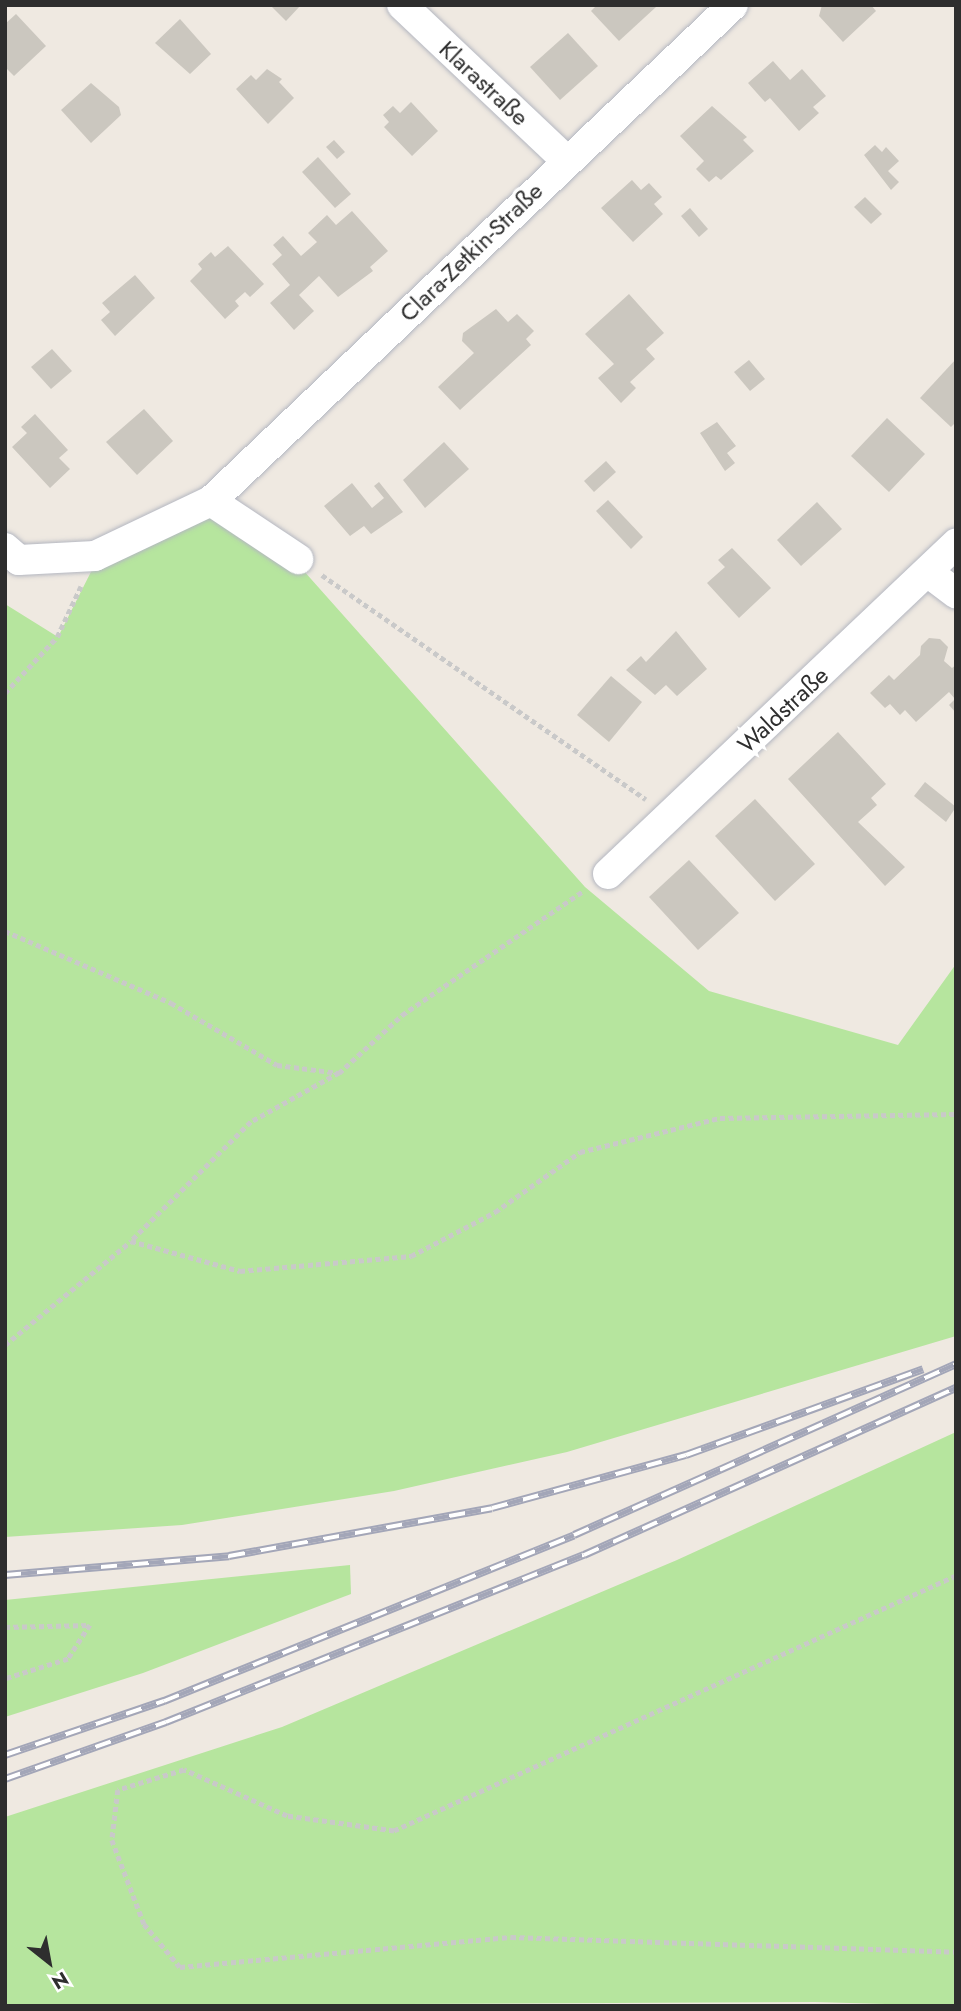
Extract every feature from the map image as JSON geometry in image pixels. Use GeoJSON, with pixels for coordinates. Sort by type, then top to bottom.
{"type":"FeatureCollection","features":[{"type":"Feature","properties":{"kind":"street","name":"Klarastraße"},"geometry":{"type":"LineString","coordinates":[[402,5],[566,160]]}},
{"type":"Feature","properties":{"kind":"street","name":"Clara-Zetkin-Straße"},"geometry":{"type":"LineString","coordinates":[[95,556],[211,501],[566,160],[733,5]]}},
{"type":"Feature","properties":{"kind":"street"},"geometry":{"type":"LineString","coordinates":[[211,501],[298,559]]}},
{"type":"Feature","properties":{"kind":"street","name":"Waldstraße"},"geometry":{"type":"LineString","coordinates":[[608,874],[929,573],[956,544]]}},
{"type":"Feature","properties":{"kind":"street"},"geometry":{"type":"LineString","coordinates":[[5,548],[19,560],[95,556]]}},
{"type":"Feature","properties":{"kind":"street"},"geometry":{"type":"LineString","coordinates":[[929,573],[956,593]]}},
{"type":"Feature","properties":{"kind":"path"},"geometry":{"type":"LineString","coordinates":[[5,693],[57,637],[95,556]]}},
{"type":"Feature","properties":{"kind":"path"},"geometry":{"type":"LineString","coordinates":[[298,559],[670,816]]}},
{"type":"Feature","properties":{"kind":"path"},"geometry":{"type":"LineString","coordinates":[[5,1345],[131,1241],[182,1195],[251,1122],[339,1073],[402,1015],[608,874]]}},
{"type":"Feature","properties":{"kind":"path"},"geometry":{"type":"LineString","coordinates":[[5,931],[170,1003],[278,1065],[339,1073]]}},
{"type":"Feature","properties":{"kind":"path"},"geometry":{"type":"LineString","coordinates":[[131,1241],[240,1271],[411,1256],[495,1212],[580,1152],[720,1118],[956,1114]]}},
{"type":"Feature","properties":{"kind":"path"},"geometry":{"type":"LineString","coordinates":[[956,1576],[394,1831],[287,1816],[184,1770],[118,1790],[111,1840],[144,1924],[180,1967],[511,1937],[956,1952]]}},
{"type":"Feature","properties":{"kind":"path"},"geometry":{"type":"LineString","coordinates":[[5,1627],[90,1625],[68,1659],[5,1679]]}},
{"type":"Feature","properties":{"kind":"green space"},"geometry":{"type":"Polygon","coordinates":[[[211,504],[295,561],[585,887],[709,991],[898,1045],[956,964],[956,1336],[567,1452],[394,1491],[182,1525],[5,1537],[5,604],[58,637],[98,558],[211,504]]]}},
{"type":"Feature","properties":{"kind":"green space"},"geometry":{"type":"Polygon","coordinates":[[[956,1432],[956,2006],[815,2002],[5,2006],[5,1817],[282,1727],[677,1560],[956,1432]]]}},
{"type":"Feature","properties":{"kind":"green space"},"geometry":{"type":"Polygon","coordinates":[[[350,1565],[351,1594],[143,1673],[5,1717],[5,1600],[350,1565]]]}},
{"type":"Feature","properties":{"kind":"building"},"geometry":{"type":"Polygon","coordinates":[[[270,5],[301,5],[286,21],[270,5]]]}},
{"type":"Feature","properties":{"kind":"building"},"geometry":{"type":"Polygon","coordinates":[[[597,5],[656,7],[619,41],[591,11],[597,5]]]}},
{"type":"Feature","properties":{"kind":"building"},"geometry":{"type":"Polygon","coordinates":[[[822,5],[871,5],[876,11],[843,42],[819,16],[822,5]]]}},
{"type":"Feature","properties":{"kind":"building"},"geometry":{"type":"Polygon","coordinates":[[[16,14],[46,46],[14,76],[5,67],[5,24],[16,14]]]}},
{"type":"Feature","properties":{"kind":"building"},"geometry":{"type":"Polygon","coordinates":[[[180,19],[211,54],[190,74],[155,43],[180,19]]]}},
{"type":"Feature","properties":{"kind":"building"},"geometry":{"type":"Polygon","coordinates":[[[568,33],[598,66],[560,100],[530,67],[568,33]]]}},
{"type":"Feature","properties":{"kind":"building"},"geometry":{"type":"Polygon","coordinates":[[[773,61],[790,80],[802,69],[826,96],[813,107],[819,113],[799,131],[770,98],[765,102],[748,83],[773,61]]]}},
{"type":"Feature","properties":{"kind":"building"},"geometry":{"type":"Polygon","coordinates":[[[267,69],[282,79],[279,82],[294,98],[268,124],[236,89],[251,75],[256,80],[267,69]]]}},
{"type":"Feature","properties":{"kind":"building"},"geometry":{"type":"Polygon","coordinates":[[[91,83],[119,107],[121,115],[91,143],[61,110],[91,83]]]}},
{"type":"Feature","properties":{"kind":"building"},"geometry":{"type":"Polygon","coordinates":[[[411,102],[438,131],[412,156],[384,127],[389,122],[383,115],[393,106],[400,113],[411,102]]]}},
{"type":"Feature","properties":{"kind":"building"},"geometry":{"type":"Polygon","coordinates":[[[712,106],[747,137],[743,140],[754,151],[721,180],[716,176],[709,182],[696,169],[704,161],[680,136],[712,106]]]}},
{"type":"Feature","properties":{"kind":"building"},"geometry":{"type":"Polygon","coordinates":[[[334,140],[345,152],[337,159],[326,147],[334,140]]]}},
{"type":"Feature","properties":{"kind":"building"},"geometry":{"type":"Polygon","coordinates":[[[875,145],[882,152],[886,147],[899,161],[888,171],[899,182],[891,190],[864,155],[875,145]]]}},
{"type":"Feature","properties":{"kind":"building"},"geometry":{"type":"Polygon","coordinates":[[[318,157],[351,194],[335,208],[302,172],[318,157]]]}},
{"type":"Feature","properties":{"kind":"building"},"geometry":{"type":"Polygon","coordinates":[[[632,180],[641,190],[649,183],[662,197],[654,204],[663,214],[633,242],[601,208],[632,180]]]}},
{"type":"Feature","properties":{"kind":"building"},"geometry":{"type":"Polygon","coordinates":[[[865,197],[882,214],[871,224],[854,207],[865,197]]]}},
{"type":"Feature","properties":{"kind":"building"},"geometry":{"type":"Polygon","coordinates":[[[690,208],[708,229],[699,237],[681,216],[690,208]]]}},
{"type":"Feature","properties":{"kind":"building"},"geometry":{"type":"Polygon","coordinates":[[[352,211],[388,251],[370,267],[373,271],[338,297],[319,276],[299,295],[314,311],[294,330],[270,303],[290,285],[272,264],[282,255],[273,245],[283,236],[301,256],[317,242],[308,233],[327,215],[336,225],[352,211]]]}},
{"type":"Feature","properties":{"kind":"building"},"geometry":{"type":"Polygon","coordinates":[[[228,246],[264,284],[250,297],[245,292],[235,301],[239,306],[225,319],[190,281],[202,269],[198,264],[211,252],[215,257],[228,246]]]}},
{"type":"Feature","properties":{"kind":"building"},"geometry":{"type":"Polygon","coordinates":[[[135,275],[155,298],[115,336],[101,320],[110,312],[102,303],[135,275]]]}},
{"type":"Feature","properties":{"kind":"building"},"geometry":{"type":"Polygon","coordinates":[[[629,294],[664,333],[646,349],[655,359],[630,382],[636,388],[621,403],[598,378],[614,364],[585,334],[629,294]]]}},
{"type":"Feature","properties":{"kind":"building"},"geometry":{"type":"Polygon","coordinates":[[[496,309],[508,322],[517,314],[534,331],[526,339],[531,345],[460,410],[438,387],[474,353],[462,341],[463,333],[496,309]]]}},
{"type":"Feature","properties":{"kind":"building"},"geometry":{"type":"Polygon","coordinates":[[[52,349],[72,371],[51,389],[31,367],[52,349]]]}},
{"type":"Feature","properties":{"kind":"building"},"geometry":{"type":"Polygon","coordinates":[[[956,359],[956,422],[951,427],[920,398],[956,359]]]}},
{"type":"Feature","properties":{"kind":"building"},"geometry":{"type":"Polygon","coordinates":[[[749,360],[765,379],[750,391],[734,372],[749,360]]]}},
{"type":"Feature","properties":{"kind":"building"},"geometry":{"type":"Polygon","coordinates":[[[144,409],[173,441],[137,475],[106,442],[144,409]]]}},
{"type":"Feature","properties":{"kind":"building"},"geometry":{"type":"Polygon","coordinates":[[[35,414],[68,450],[59,458],[70,469],[50,488],[12,447],[27,433],[21,427],[35,414]]]}},
{"type":"Feature","properties":{"kind":"building"},"geometry":{"type":"Polygon","coordinates":[[[887,418],[925,454],[889,492],[851,456],[887,418]]]}},
{"type":"Feature","properties":{"kind":"building"},"geometry":{"type":"Polygon","coordinates":[[[717,422],[736,446],[727,453],[735,463],[725,471],[700,433],[717,422]]]}},
{"type":"Feature","properties":{"kind":"building"},"geometry":{"type":"Polygon","coordinates":[[[444,442],[469,469],[425,508],[403,480],[444,442]]]}},
{"type":"Feature","properties":{"kind":"building"},"geometry":{"type":"Polygon","coordinates":[[[606,461],[616,472],[594,492],[584,481],[606,461]]]}},
{"type":"Feature","properties":{"kind":"building"},"geometry":{"type":"Polygon","coordinates":[[[379,482],[403,512],[371,534],[364,526],[350,536],[324,506],[352,483],[372,508],[384,498],[374,486],[379,482]]]}},
{"type":"Feature","properties":{"kind":"building"},"geometry":{"type":"Polygon","coordinates":[[[608,500],[643,537],[631,549],[596,511],[608,500]]]}},
{"type":"Feature","properties":{"kind":"building"},"geometry":{"type":"Polygon","coordinates":[[[817,502],[842,529],[801,566],[777,540],[817,502]]]}},
{"type":"Feature","properties":{"kind":"building"},"geometry":{"type":"Polygon","coordinates":[[[732,548],[771,588],[739,618],[707,583],[725,567],[718,560],[732,548]]]}},
{"type":"Feature","properties":{"kind":"building"},"geometry":{"type":"Polygon","coordinates":[[[676,631],[707,669],[677,696],[666,685],[655,695],[626,670],[641,656],[646,662],[676,631]]]}},
{"type":"Feature","properties":{"kind":"building"},"geometry":{"type":"Polygon","coordinates":[[[929,638],[940,639],[948,647],[944,661],[952,668],[956,665],[956,713],[949,705],[955,699],[949,692],[916,722],[905,710],[900,715],[890,704],[885,708],[870,693],[889,675],[894,680],[920,655],[921,646],[929,638]]]}},
{"type":"Feature","properties":{"kind":"building"},"geometry":{"type":"Polygon","coordinates":[[[611,676],[642,702],[609,742],[577,715],[611,676]]]}},
{"type":"Feature","properties":{"kind":"building"},"geometry":{"type":"Polygon","coordinates":[[[838,732],[886,784],[871,798],[877,805],[858,822],[905,867],[885,886],[788,779],[838,732]]]}},
{"type":"Feature","properties":{"kind":"building"},"geometry":{"type":"Polygon","coordinates":[[[925,782],[956,807],[946,822],[914,796],[925,782]]]}},
{"type":"Feature","properties":{"kind":"building"},"geometry":{"type":"Polygon","coordinates":[[[755,799],[815,864],[775,901],[715,836],[755,799]]]}},
{"type":"Feature","properties":{"kind":"building"},"geometry":{"type":"Polygon","coordinates":[[[689,860],[739,913],[698,950],[649,897],[689,860]]]}},
{"type":"Feature","properties":{"kind":"railway"},"geometry":{"type":"LineString","coordinates":[[5,1755],[164,1701],[574,1535],[956,1364]]}},
{"type":"Feature","properties":{"kind":"railway"},"geometry":{"type":"LineString","coordinates":[[5,1575],[229,1556],[492,1508],[686,1455],[923,1369]]}},
{"type":"Feature","properties":{"kind":"railway"},"geometry":{"type":"LineString","coordinates":[[5,1779],[166,1722],[584,1555],[956,1388]]}}]}
